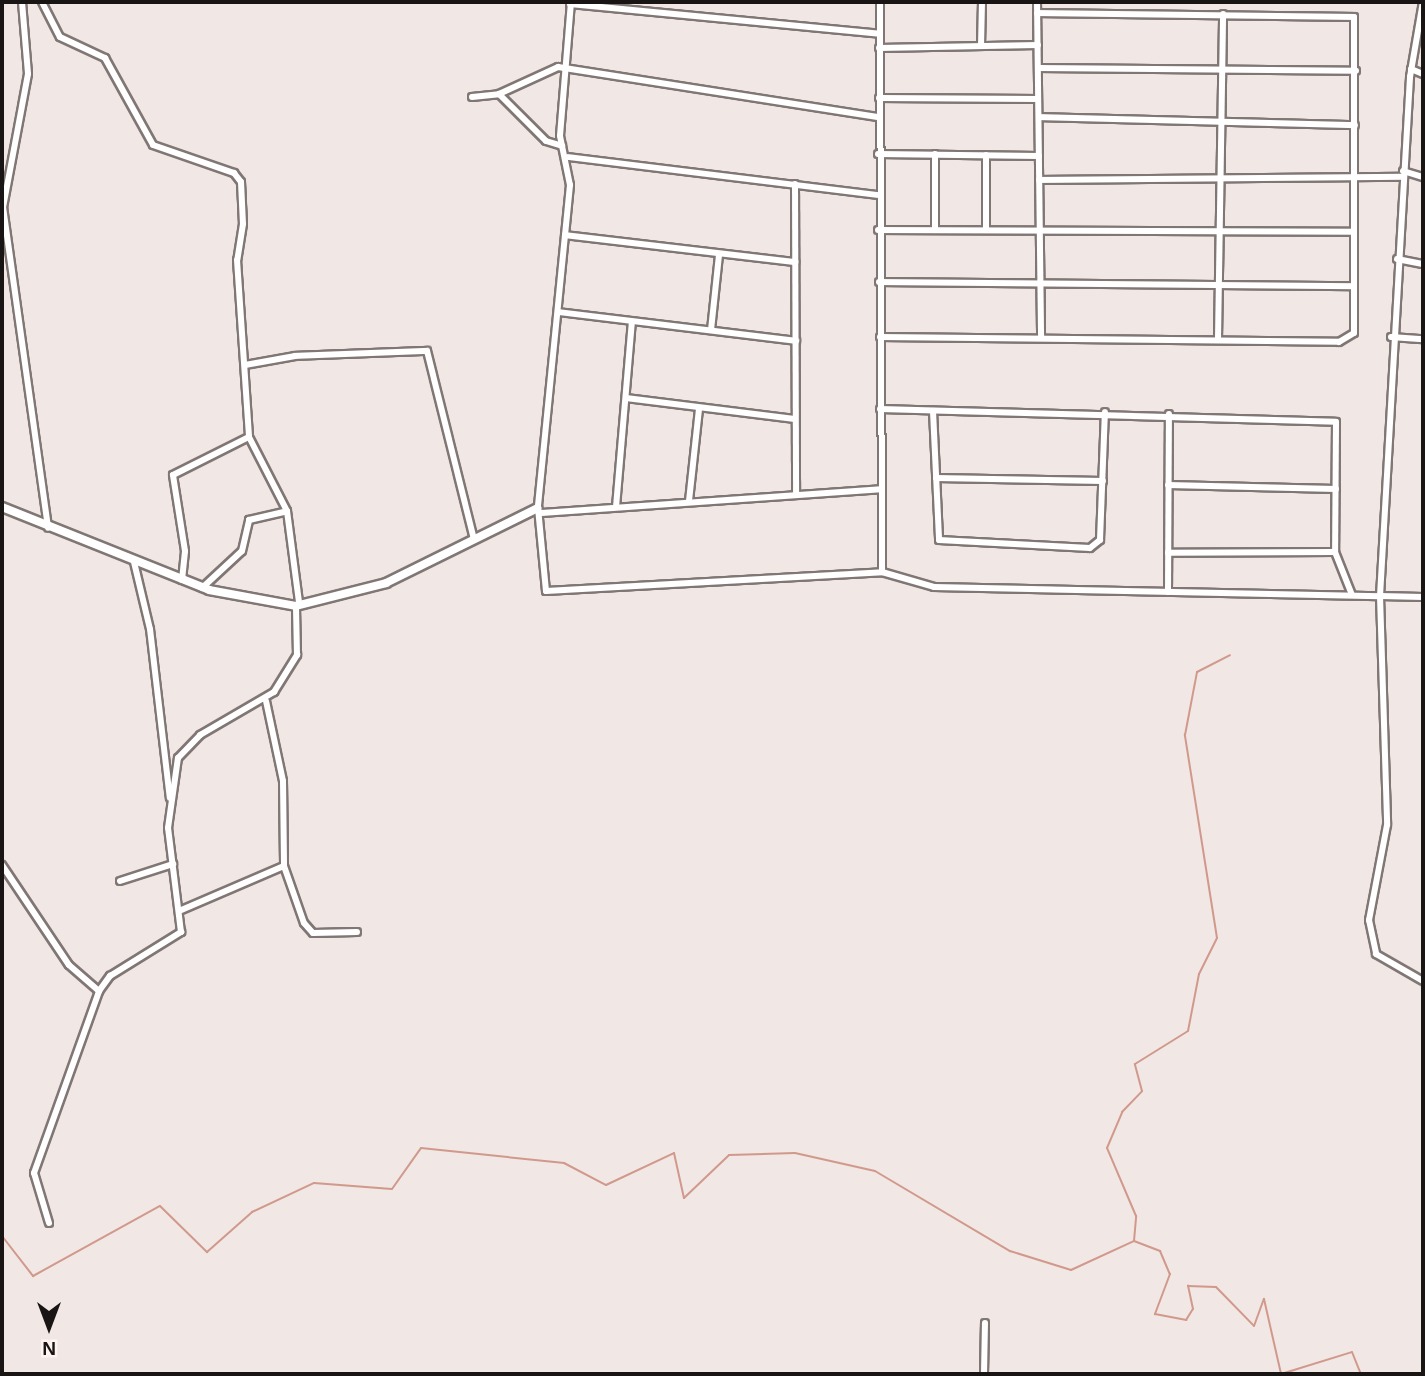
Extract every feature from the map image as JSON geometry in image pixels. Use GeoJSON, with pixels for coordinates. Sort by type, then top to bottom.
{"type":"FeatureCollection","features":[{"type":"Feature","properties":{"kind":"street"},"geometry":{"type":"LineString","coordinates":[[22,2],[28,74],[3,207],[48,528]]}},
{"type":"Feature","properties":{"kind":"street"},"geometry":{"type":"LineString","coordinates":[[42,2],[61,37],[105,58],[153,145],[234,173],[241,182],[243,223],[236,260],[249,437],[287,511],[297,604],[297,655],[267,701],[188,746],[178,758],[171,804]]}},
{"type":"Feature","properties":{"kind":"street"},"geometry":{"type":"LineString","coordinates":[[880,2],[878,230],[881,572]]}},
{"type":"Feature","properties":{"kind":"street"},"geometry":{"type":"LineString","coordinates":[[981,46],[982,2]]}},
{"type":"Feature","properties":{"kind":"street"},"geometry":{"type":"LineString","coordinates":[[1037,2],[1041,337]]}},
{"type":"Feature","properties":{"kind":"street"},"geometry":{"type":"LineString","coordinates":[[1423,2],[1410,69],[1391,337],[1380,596],[1387,825],[1370,942],[1376,954],[1423,981]]}},
{"type":"Feature","properties":{"kind":"street"},"geometry":{"type":"LineString","coordinates":[[880,34],[571,3],[562,146],[568,157],[565,235],[539,510],[541,581],[557,594],[881,572],[934,587],[1423,597]]}},
{"type":"Feature","properties":{"kind":"street"},"geometry":{"type":"LineString","coordinates":[[880,337],[1350,340],[1354,286],[1354,16],[1037,13]]}},
{"type":"Feature","properties":{"kind":"street"},"geometry":{"type":"LineString","coordinates":[[1218,339],[1223,14]]}},
{"type":"Feature","properties":{"kind":"street"},"geometry":{"type":"LineString","coordinates":[[879,48],[1038,45]]}},
{"type":"Feature","properties":{"kind":"street"},"geometry":{"type":"LineString","coordinates":[[472,97],[499,94],[558,67],[565,71],[879,117]]}},
{"type":"Feature","properties":{"kind":"street"},"geometry":{"type":"LineString","coordinates":[[1038,68],[1356,71]]}},
{"type":"Feature","properties":{"kind":"street"},"geometry":{"type":"LineString","coordinates":[[1410,69],[1423,74]]}},
{"type":"Feature","properties":{"kind":"street"},"geometry":{"type":"LineString","coordinates":[[499,94],[546,141],[562,146]]}},
{"type":"Feature","properties":{"kind":"street"},"geometry":{"type":"LineString","coordinates":[[879,98],[1038,99]]}},
{"type":"Feature","properties":{"kind":"street"},"geometry":{"type":"LineString","coordinates":[[1039,117],[1221,124],[1355,125]]}},
{"type":"Feature","properties":{"kind":"street"},"geometry":{"type":"LineString","coordinates":[[878,154],[1039,156]]}},
{"type":"Feature","properties":{"kind":"street"},"geometry":{"type":"LineString","coordinates":[[935,154],[935,230]]}},
{"type":"Feature","properties":{"kind":"street"},"geometry":{"type":"LineString","coordinates":[[986,155],[986,230]]}},
{"type":"Feature","properties":{"kind":"street"},"geometry":{"type":"LineString","coordinates":[[568,157],[878,195]]}},
{"type":"Feature","properties":{"kind":"street"},"geometry":{"type":"LineString","coordinates":[[1040,180],[1354,180],[1403,174],[1423,177]]}},
{"type":"Feature","properties":{"kind":"street"},"geometry":{"type":"LineString","coordinates":[[794,184],[796,492]]}},
{"type":"Feature","properties":{"kind":"street"},"geometry":{"type":"LineString","coordinates":[[878,230],[1354,232]]}},
{"type":"Feature","properties":{"kind":"street"},"geometry":{"type":"LineString","coordinates":[[565,235],[719,255],[795,261]]}},
{"type":"Feature","properties":{"kind":"street"},"geometry":{"type":"LineString","coordinates":[[711,330],[719,255]]}},
{"type":"Feature","properties":{"kind":"street"},"geometry":{"type":"LineString","coordinates":[[1397,259],[1423,264]]}},
{"type":"Feature","properties":{"kind":"street"},"geometry":{"type":"LineString","coordinates":[[879,282],[1354,286]]}},
{"type":"Feature","properties":{"kind":"street"},"geometry":{"type":"LineString","coordinates":[[558,312],[796,341]]}},
{"type":"Feature","properties":{"kind":"street"},"geometry":{"type":"LineString","coordinates":[[616,507],[632,322]]}},
{"type":"Feature","properties":{"kind":"street"},"geometry":{"type":"LineString","coordinates":[[1391,337],[1423,339]]}},
{"type":"Feature","properties":{"kind":"street"},"geometry":{"type":"LineString","coordinates":[[245,365],[295,355],[427,351],[474,539]]}},
{"type":"Feature","properties":{"kind":"street"},"geometry":{"type":"LineString","coordinates":[[626,398],[795,419]]}},
{"type":"Feature","properties":{"kind":"street"},"geometry":{"type":"LineString","coordinates":[[689,501],[699,409]]}},
{"type":"Feature","properties":{"kind":"street"},"geometry":{"type":"LineString","coordinates":[[880,409],[1331,418],[1336,489],[1335,552],[1352,595]]}},
{"type":"Feature","properties":{"kind":"street"},"geometry":{"type":"LineString","coordinates":[[933,411],[937,532],[946,544],[1090,548],[1100,540],[1105,412]]}},
{"type":"Feature","properties":{"kind":"street"},"geometry":{"type":"LineString","coordinates":[[1168,414],[1168,592]]}},
{"type":"Feature","properties":{"kind":"street"},"geometry":{"type":"LineString","coordinates":[[182,580],[185,551],[173,475],[249,437]]}},
{"type":"Feature","properties":{"kind":"street"},"geometry":{"type":"LineString","coordinates":[[936,478],[1103,481]]}},
{"type":"Feature","properties":{"kind":"street"},"geometry":{"type":"LineString","coordinates":[[1168,485],[1336,489]]}},
{"type":"Feature","properties":{"kind":"street"},"geometry":{"type":"LineString","coordinates":[[2,507],[48,528],[202,588],[297,604],[386,583],[539,510],[616,507],[796,492],[881,489]]}},
{"type":"Feature","properties":{"kind":"street"},"geometry":{"type":"LineString","coordinates":[[202,588],[242,551],[249,520],[287,511]]}},
{"type":"Feature","properties":{"kind":"street"},"geometry":{"type":"LineString","coordinates":[[1168,553],[1335,552]]}},
{"type":"Feature","properties":{"kind":"street"},"geometry":{"type":"LineString","coordinates":[[49,1223],[34,1173],[99,992],[110,976],[181,932],[173,864],[171,804],[150,629],[134,562]]}},
{"type":"Feature","properties":{"kind":"street"},"geometry":{"type":"LineString","coordinates":[[267,701],[283,781],[284,866],[308,930],[357,932]]}},
{"type":"Feature","properties":{"kind":"street"},"geometry":{"type":"LineString","coordinates":[[120,881],[173,864]]}},
{"type":"Feature","properties":{"kind":"street"},"geometry":{"type":"LineString","coordinates":[[2,865],[69,965],[99,992]]}},
{"type":"Feature","properties":{"kind":"street"},"geometry":{"type":"LineString","coordinates":[[179,911],[284,866]]}},
{"type":"Feature","properties":{"kind":"street"},"geometry":{"type":"LineString","coordinates":[[984,1374],[985,1323]]}},
{"type":"Feature","properties":{"kind":"waterway"},"geometry":{"type":"LineString","coordinates":[[1134,1241],[1136,1216],[1107,1148],[1122,1112],[1142,1091],[1135,1064],[1188,1031],[1199,974],[1217,938],[1185,735],[1197,672],[1230,655]]}},
{"type":"Feature","properties":{"kind":"waterway"},"geometry":{"type":"LineString","coordinates":[[2,1236],[33,1276],[160,1206],[207,1252],[252,1212],[314,1183],[392,1189],[421,1148],[564,1163],[606,1185],[674,1153],[684,1198],[729,1155],[795,1153],[875,1171],[1010,1251],[1071,1270],[1134,1241],[1160,1251],[1170,1274],[1155,1314],[1186,1320],[1193,1309],[1188,1286],[1216,1287],[1254,1326],[1264,1299],[1281,1374],[1352,1352],[1361,1374]]}}]}
